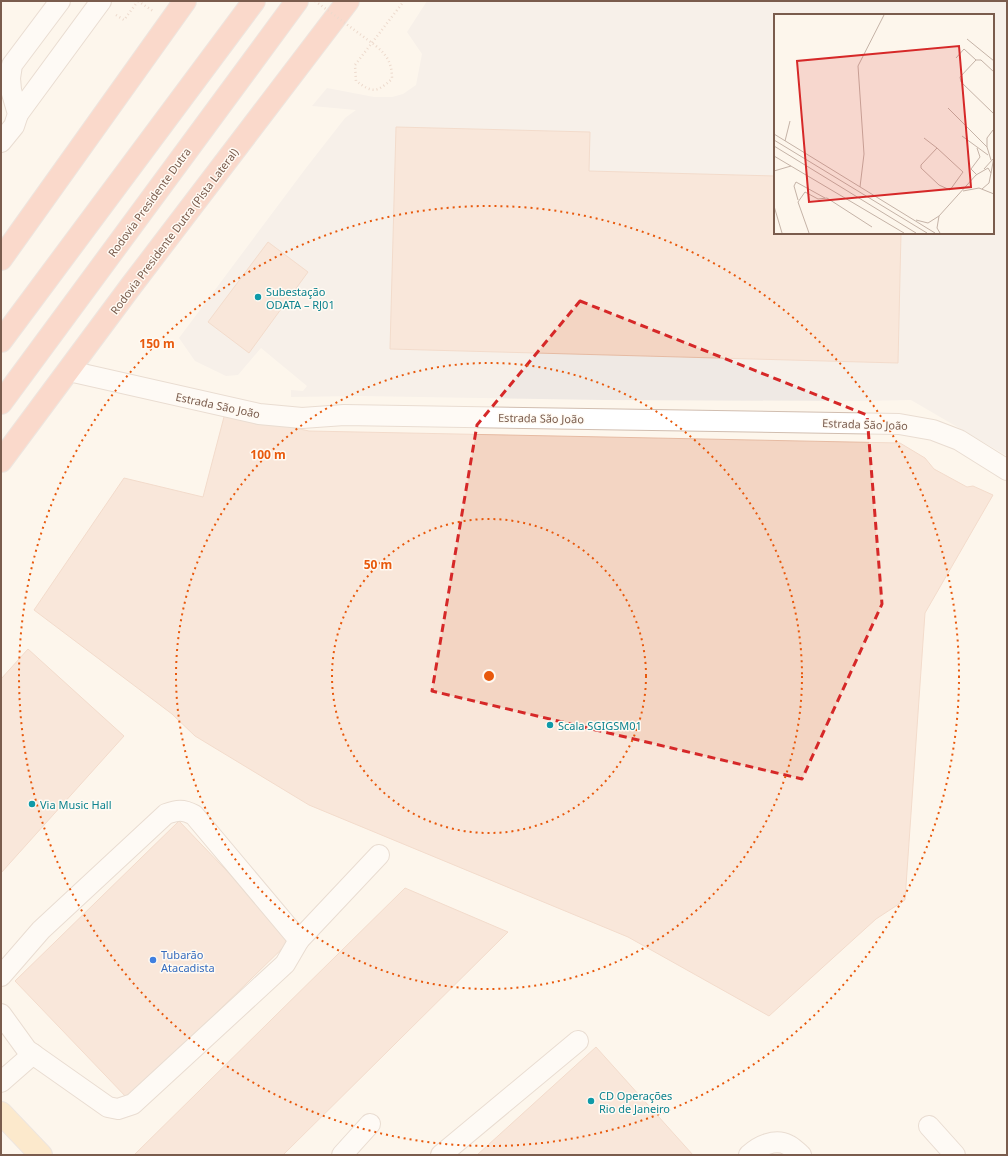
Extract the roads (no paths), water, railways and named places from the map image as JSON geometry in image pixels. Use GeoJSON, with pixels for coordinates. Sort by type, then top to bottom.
{"type":"FeatureCollection","features":[{"type":"Feature","properties":{"kind":"highway"},"geometry":{"type":"LineString","coordinates":[[1,259],[185,1]]}},
{"type":"Feature","properties":{"kind":"highway"},"geometry":{"type":"LineString","coordinates":[[1,341],[254,1]]}},
{"type":"Feature","properties":{"kind":"highway","name":"Rodovia Presidente Dutra"},"geometry":{"type":"LineString","coordinates":[[1,403],[297,1]]}},
{"type":"Feature","properties":{"kind":"highway","name":"Rodovia Presidente Dutra (Pista Lateral)"},"geometry":{"type":"LineString","coordinates":[[1,461],[131,286],[348,1]]}},
{"type":"Feature","properties":{"kind":"main road"},"geometry":{"type":"LineString","coordinates":[[1,1112],[41,1155]]}},
{"type":"Feature","properties":{"kind":"lane"},"geometry":{"type":"LineString","coordinates":[[18,114],[11,90],[10,78],[12,65],[60,1]]}},
{"type":"Feature","properties":{"kind":"lane"},"geometry":{"type":"LineString","coordinates":[[1,142],[14,126],[18,114],[101,1]]}},
{"type":"Feature","properties":{"kind":"lane","name":"Estrada São João"},"geometry":{"type":"LineString","coordinates":[[69,371],[259,414],[302,418],[344,415],[899,424],[933,430],[959,440],[1007,470]]}},
{"type":"Feature","properties":{"kind":"lane"},"geometry":{"type":"LineString","coordinates":[[1,976],[47,925],[166,814],[178,810],[186,811],[194,815],[299,940]]}},
{"type":"Feature","properties":{"kind":"lane"},"geometry":{"type":"LineString","coordinates":[[1,1014],[27,1050],[108,1107],[118,1109],[133,1104],[285,964],[299,940],[379,855]]}},
{"type":"Feature","properties":{"kind":"lane"},"geometry":{"type":"LineString","coordinates":[[441,1155],[578,1041]]}},
{"type":"Feature","properties":{"kind":"lane"},"geometry":{"type":"LineString","coordinates":[[1,1082],[32,1054]]}},
{"type":"Feature","properties":{"kind":"lane"},"geometry":{"type":"LineString","coordinates":[[342,1155],[370,1124]]}},
{"type":"Feature","properties":{"kind":"lane"},"geometry":{"type":"LineString","coordinates":[[929,1126],[955,1155]]}},
{"type":"Feature","properties":{"kind":"lane"},"geometry":{"type":"LineString","coordinates":[[749,1155],[754,1150],[770,1143],[787,1144],[801,1155]]}},
{"type":"Feature","properties":{"kind":"place","name":"Subestação ODATA – RJ01"},"geometry":{"type":"Point","coordinates":[258,297]}},
{"type":"Feature","properties":{"kind":"place","name":"Scala SGIGSM01"},"geometry":{"type":"Point","coordinates":[550,725]}},
{"type":"Feature","properties":{"kind":"place","name":"Via Music Hall"},"geometry":{"type":"Point","coordinates":[32,804]}},
{"type":"Feature","properties":{"kind":"place","name":"Tubarão Atacadista"},"geometry":{"type":"Point","coordinates":[153,960]}},
{"type":"Feature","properties":{"kind":"place","name":"CD Operações Rio de Janeiro"},"geometry":{"type":"Point","coordinates":[591,1101]}}]}
